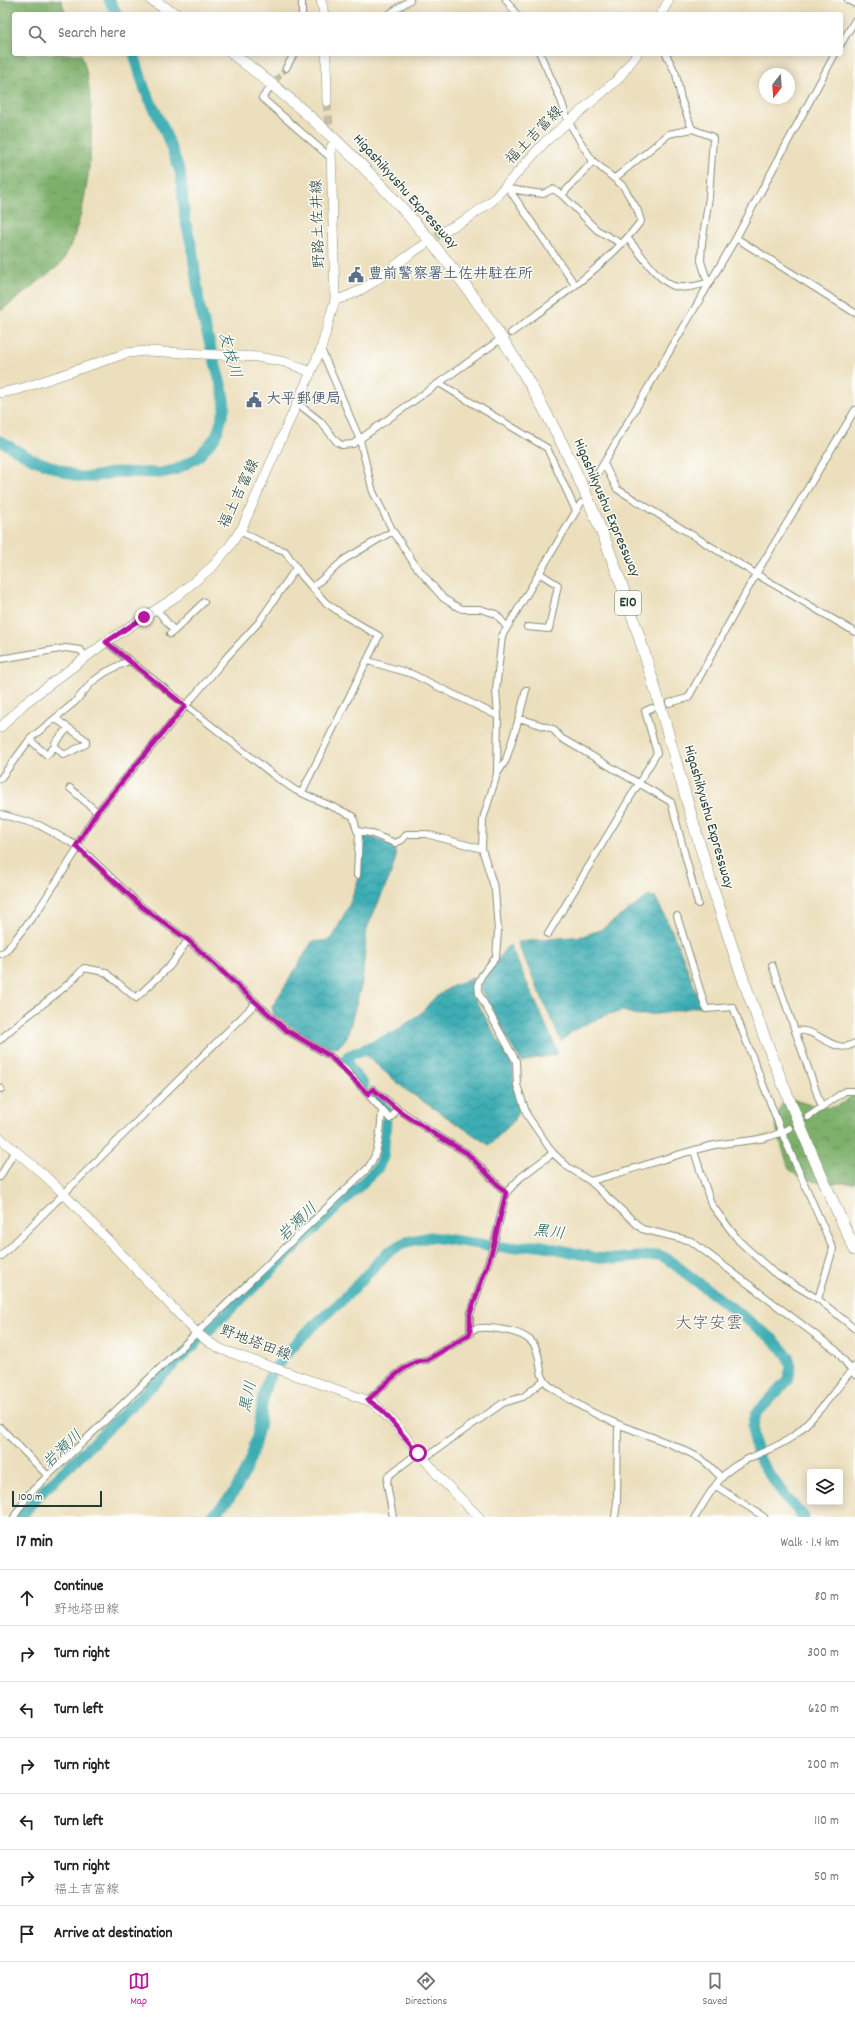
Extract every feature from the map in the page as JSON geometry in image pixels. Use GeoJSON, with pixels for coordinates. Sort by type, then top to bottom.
{"type":"FeatureCollection","features":[{"type":"Feature","properties":{"kind":"highway"},"geometry":{"type":"LineString","coordinates":[[152,0],[172,12]]}},
{"type":"Feature","properties":{"kind":"highway","name":"Higashikyushu Expressway"},"geometry":{"type":"LineString","coordinates":[[235,56],[315,120],[360,162],[416,222],[445,256],[496,327],[552,422],[582,484],[620,578],[662,709],[707,869],[750,1000],[794,1111],[855,1250]]}},
{"type":"Feature","properties":{"kind":"main road"},"geometry":{"type":"LineString","coordinates":[[321,0],[324,12]]}},
{"type":"Feature","properties":{"kind":"main road"},"geometry":{"type":"LineString","coordinates":[[662,12],[669,0]]}},
{"type":"Feature","properties":{"kind":"main road"},"geometry":{"type":"LineString","coordinates":[[327,102],[328,56]]}},
{"type":"Feature","properties":{"kind":"main road","name":"福土吉富線"},"geometry":{"type":"LineString","coordinates":[[446,230],[467,219],[508,188],[545,142],[568,121],[608,89],[629,66],[635,56]]}},
{"type":"Feature","properties":{"kind":"main road","name":"野路土佐井線"},"geometry":{"type":"LineString","coordinates":[[331,147],[335,300]]}},
{"type":"Feature","properties":{"kind":"main road"},"geometry":{"type":"LineString","coordinates":[[335,300],[350,297],[424,245]]}},
{"type":"Feature","properties":{"kind":"main road","name":"福土吉富線"},"geometry":{"type":"LineString","coordinates":[[0,728],[24,704],[106,642],[177,596],[213,566],[240,531],[321,349],[335,300]]}},
{"type":"Feature","properties":{"kind":"main road"},"geometry":{"type":"LineString","coordinates":[[0,393],[20,390],[127,353],[146,351],[239,357],[285,362],[311,372]]}},
{"type":"Feature","properties":{"kind":"main road","name":"野地塔田線"},"geometry":{"type":"LineString","coordinates":[[0,1138],[64,1194],[196,1332],[210,1343],[223,1350],[368,1400],[387,1416],[420,1456],[479,1517]]}},
{"type":"Feature","properties":{"kind":"street"},"geometry":{"type":"LineString","coordinates":[[302,0],[302,12]]}},
{"type":"Feature","properties":{"kind":"street"},"geometry":{"type":"LineString","coordinates":[[392,12],[410,0]]}},
{"type":"Feature","properties":{"kind":"street"},"geometry":{"type":"LineString","coordinates":[[506,0],[515,12]]}},
{"type":"Feature","properties":{"kind":"street"},"geometry":{"type":"LineString","coordinates":[[848,0],[855,4]]}},
{"type":"Feature","properties":{"kind":"street"},"geometry":{"type":"LineString","coordinates":[[843,41],[855,20]]}},
{"type":"Feature","properties":{"kind":"street"},"geometry":{"type":"LineString","coordinates":[[286,68],[293,56]]}},
{"type":"Feature","properties":{"kind":"street"},"geometry":{"type":"LineString","coordinates":[[511,332],[575,285],[628,239],[641,221],[641,217],[630,195],[615,178],[593,161],[568,121],[561,100],[541,56]]}},
{"type":"Feature","properties":{"kind":"street"},"geometry":{"type":"LineString","coordinates":[[667,56],[676,74],[682,99],[692,129]]}},
{"type":"Feature","properties":{"kind":"street"},"geometry":{"type":"LineString","coordinates":[[592,483],[708,283],[736,238],[834,56]]}},
{"type":"Feature","properties":{"kind":"street"},"geometry":{"type":"LineString","coordinates":[[268,91],[262,98],[331,158]]}},
{"type":"Feature","properties":{"kind":"street"},"geometry":{"type":"LineString","coordinates":[[615,178],[669,134],[692,129],[707,133],[713,138],[710,190],[702,243],[702,261],[708,283]]}},
{"type":"Feature","properties":{"kind":"street"},"geometry":{"type":"LineString","coordinates":[[562,195],[593,161]]}},
{"type":"Feature","properties":{"kind":"street"},"geometry":{"type":"LineString","coordinates":[[508,188],[543,194],[553,189],[562,195],[597,230],[622,244]]}},
{"type":"Feature","properties":{"kind":"street"},"geometry":{"type":"LineString","coordinates":[[508,188],[575,285]]}},
{"type":"Feature","properties":{"kind":"street"},"geometry":{"type":"LineString","coordinates":[[736,238],[855,313]]}},
{"type":"Feature","properties":{"kind":"street"},"geometry":{"type":"LineString","coordinates":[[628,239],[665,281],[675,287],[691,287],[708,283]]}},
{"type":"Feature","properties":{"kind":"street"},"geometry":{"type":"LineString","coordinates":[[297,403],[320,421],[337,442],[342,445],[353,444],[498,341]]}},
{"type":"Feature","properties":{"kind":"street"},"geometry":{"type":"LineString","coordinates":[[321,349],[360,440],[373,492],[393,531],[415,565],[443,598],[462,609],[480,609],[496,614],[506,626]]}},
{"type":"Feature","properties":{"kind":"street"},"geometry":{"type":"LineString","coordinates":[[439,382],[547,448],[576,510]]}},
{"type":"Feature","properties":{"kind":"street"},"geometry":{"type":"LineString","coordinates":[[669,704],[688,698],[756,574],[855,410]]}},
{"type":"Feature","properties":{"kind":"street"},"geometry":{"type":"LineString","coordinates":[[604,464],[617,489],[756,574],[855,632]]}},
{"type":"Feature","properties":{"kind":"street"},"geometry":{"type":"LineString","coordinates":[[497,774],[498,716],[496,690],[502,636],[506,626],[581,503]]}},
{"type":"Feature","properties":{"kind":"street"},"geometry":{"type":"LineString","coordinates":[[240,531],[266,545],[285,551],[296,568],[325,602],[379,636],[368,661],[302,792]]}},
{"type":"Feature","properties":{"kind":"street"},"geometry":{"type":"LineString","coordinates":[[312,588],[345,559],[393,531]]}},
{"type":"Feature","properties":{"kind":"street"},"geometry":{"type":"LineString","coordinates":[[0,954],[6,951],[38,910],[78,846],[97,812],[185,706],[259,622],[296,568]]}},
{"type":"Feature","properties":{"kind":"street"},"geometry":{"type":"LineString","coordinates":[[527,627],[549,629],[558,585],[539,573]]}},
{"type":"Feature","properties":{"kind":"street"},"geometry":{"type":"LineString","coordinates":[[157,610],[172,632],[204,602]]}},
{"type":"Feature","properties":{"kind":"street"},"geometry":{"type":"LineString","coordinates":[[106,642],[276,777],[302,792],[353,816],[357,831],[370,833],[395,843],[402,840],[407,834],[426,834],[482,849]]}},
{"type":"Feature","properties":{"kind":"street"},"geometry":{"type":"LineString","coordinates":[[0,659],[66,648],[80,650],[87,657]]}},
{"type":"Feature","properties":{"kind":"street"},"geometry":{"type":"LineString","coordinates":[[0,779],[30,740],[75,702],[92,682],[106,672],[130,660]]}},
{"type":"Feature","properties":{"kind":"street"},"geometry":{"type":"LineString","coordinates":[[368,661],[412,674],[498,716]]}},
{"type":"Feature","properties":{"kind":"street"},"geometry":{"type":"LineString","coordinates":[[526,690],[506,760],[497,774],[483,819],[482,849],[495,890],[498,931],[496,957],[482,974],[478,983],[479,994],[516,1061],[517,1085],[527,1115],[553,1153],[568,1167],[590,1181],[642,1229],[691,1241],[837,1351],[854,1370],[821,1409],[791,1437],[732,1468],[722,1478],[695,1517]]}},
{"type":"Feature","properties":{"kind":"street"},"geometry":{"type":"LineString","coordinates":[[548,934],[657,753],[645,711],[652,708]]}},
{"type":"Feature","properties":{"kind":"street"},"geometry":{"type":"LineString","coordinates":[[519,718],[553,729],[561,738],[671,802],[698,904]]}},
{"type":"Feature","properties":{"kind":"street"},"geometry":{"type":"LineString","coordinates":[[55,746],[64,755],[86,744],[86,740],[56,719]]}},
{"type":"Feature","properties":{"kind":"street"},"geometry":{"type":"LineString","coordinates":[[30,740],[47,755],[68,728]]}},
{"type":"Feature","properties":{"kind":"street"},"geometry":{"type":"LineString","coordinates":[[70,788],[97,812]]}},
{"type":"Feature","properties":{"kind":"street"},"geometry":{"type":"LineString","coordinates":[[0,814],[39,825],[78,846],[142,907],[188,940],[286,1030],[330,1056],[368,1094],[390,1119],[398,1110]]}},
{"type":"Feature","properties":{"kind":"street"},"geometry":{"type":"LineString","coordinates":[[356,875],[359,831]]}},
{"type":"Feature","properties":{"kind":"street"},"geometry":{"type":"LineString","coordinates":[[677,916],[706,1009],[733,1007],[782,1133],[833,1249],[818,1299]]}},
{"type":"Feature","properties":{"kind":"street"},"geometry":{"type":"LineString","coordinates":[[0,1040],[13,1026],[70,984],[84,968],[105,972],[136,998],[170,966],[188,940]]}},
{"type":"Feature","properties":{"kind":"street"},"geometry":{"type":"LineString","coordinates":[[772,965],[822,1108]]}},
{"type":"Feature","properties":{"kind":"street"},"geometry":{"type":"LineString","coordinates":[[0,1257],[256,1002]]}},
{"type":"Feature","properties":{"kind":"street"},"geometry":{"type":"LineString","coordinates":[[795,1031],[802,1029],[809,1030],[840,1047],[851,1046],[855,1043]]}},
{"type":"Feature","properties":{"kind":"street"},"geometry":{"type":"LineString","coordinates":[[368,1094],[373,1089],[398,1110],[467,1153],[506,1193]]}},
{"type":"Feature","properties":{"kind":"street"},"geometry":{"type":"LineString","coordinates":[[808,1116],[822,1108],[845,1091],[855,1091]]}},
{"type":"Feature","properties":{"kind":"street"},"geometry":{"type":"LineString","coordinates":[[14,1517],[28,1495],[368,1168],[374,1159],[379,1146],[382,1111]]}},
{"type":"Feature","properties":{"kind":"street"},"geometry":{"type":"LineString","coordinates":[[590,1181],[710,1146],[760,1139],[782,1133],[789,1128]]}},
{"type":"Feature","properties":{"kind":"street"},"geometry":{"type":"LineString","coordinates":[[0,1177],[15,1150]]}},
{"type":"Feature","properties":{"kind":"street"},"geometry":{"type":"LineString","coordinates":[[694,1151],[711,1204],[739,1241],[773,1272],[818,1299],[855,1329]]}},
{"type":"Feature","properties":{"kind":"street"},"geometry":{"type":"LineString","coordinates":[[368,1400],[420,1359],[427,1360],[470,1334],[470,1314],[492,1251],[506,1193],[521,1178],[553,1153]]}},
{"type":"Feature","properties":{"kind":"street"},"geometry":{"type":"LineString","coordinates":[[471,1330],[481,1326],[520,1333],[529,1339],[538,1351],[544,1380],[569,1398],[618,1424],[677,1446],[703,1460],[722,1478]]}},
{"type":"Feature","properties":{"kind":"street"},"geometry":{"type":"LineString","coordinates":[[393,1517],[387,1484],[388,1476],[503,1403],[523,1397],[544,1380]]}},
{"type":"Feature","properties":{"kind":"street"},"geometry":{"type":"LineString","coordinates":[[615,1517],[617,1502],[618,1424]]}},
{"type":"Feature","properties":{"kind":"street"},"geometry":{"type":"LineString","coordinates":[[0,1427],[48,1476]]}},
{"type":"Feature","properties":{"kind":"street"},"geometry":{"type":"LineString","coordinates":[[716,1486],[764,1517]]}},
{"type":"Feature","properties":{"kind":"green space"},"geometry":{"type":"Polygon","coordinates":[[[0,0],[61,0],[65,12],[12,12],[12,56],[82,56],[87,76],[91,101],[90,160],[86,189],[80,217],[72,242],[62,262],[0,311],[0,0]]]}},
{"type":"Feature","properties":{"kind":"green space"},"geometry":{"type":"Polygon","coordinates":[[[855,1092],[855,1182],[824,1184],[799,1177],[789,1169],[775,1124],[781,1105],[792,1099],[818,1107],[833,1107],[848,1100],[855,1092]]]}},
{"type":"Feature","properties":{"kind":"water"},"geometry":{"type":"Polygon","coordinates":[[[362,835],[378,839],[394,847],[396,857],[391,874],[367,928],[362,982],[347,1037],[339,1046],[332,1048],[311,1040],[274,1015],[272,1007],[312,942],[328,940],[333,937],[350,903],[361,872],[362,835]]]}},
{"type":"Feature","properties":{"kind":"water"},"geometry":{"type":"Polygon","coordinates":[[[649,896],[655,897],[668,923],[686,964],[701,1006],[657,1014],[637,1015],[623,1011],[608,1014],[574,1030],[561,1041],[517,942],[583,936],[602,929],[649,896]]]}},
{"type":"Feature","properties":{"kind":"water"},"geometry":{"type":"Polygon","coordinates":[[[510,945],[557,1050],[555,1055],[522,1062],[510,1044],[480,986],[506,948],[510,945]]]}},
{"type":"Feature","properties":{"kind":"water"},"geometry":{"type":"Polygon","coordinates":[[[473,978],[473,995],[513,1067],[514,1084],[520,1108],[512,1123],[489,1145],[406,1090],[364,1054],[391,1042],[389,1036],[421,1013],[432,1000],[449,988],[473,978]]]}},
{"type":"Feature","properties":{"kind":"waterway","name":"友枝川"},"geometry":{"type":"LineString","coordinates":[[109,0],[116,12]]}},
{"type":"Feature","properties":{"kind":"waterway","name":"友枝川"},"geometry":{"type":"LineString","coordinates":[[0,441],[32,459],[79,477],[92,477],[116,472],[160,473],[175,470],[197,458],[215,438],[219,428],[225,407],[223,392],[200,308],[192,248],[185,219],[180,171],[164,129],[145,90],[135,56]]}},
{"type":"Feature","properties":{"kind":"waterway","name":"岩瀬川"},"geometry":{"type":"LineString","coordinates":[[364,1085],[350,1069],[347,1059],[348,1056],[391,1038]]}},
{"type":"Feature","properties":{"kind":"waterway","name":"岩瀬川"},"geometry":{"type":"LineString","coordinates":[[375,1098],[387,1112]]}},
{"type":"Feature","properties":{"kind":"waterway","name":"岩瀬川"},"geometry":{"type":"LineString","coordinates":[[206,1333],[377,1169],[383,1157],[386,1122]]}},
{"type":"Feature","properties":{"kind":"waterway","name":"黒川"},"geometry":{"type":"LineString","coordinates":[[210,1517],[221,1508],[230,1497],[245,1472],[255,1444],[265,1387],[269,1378],[288,1351],[344,1299],[388,1252],[406,1242],[430,1237],[508,1248],[539,1245],[597,1258],[615,1259],[659,1255],[666,1258],[774,1340],[788,1356],[791,1367],[788,1380],[756,1414],[753,1426],[754,1443],[761,1462],[784,1495],[804,1517]]}},
{"type":"Feature","properties":{"kind":"waterway","name":"岩瀬川"},"geometry":{"type":"LineString","coordinates":[[21,1517],[35,1499],[198,1341]]}},
{"type":"Feature","properties":{"kind":"tunnel"},"geometry":{"type":"LineString","coordinates":[[271,87],[286,68]]}},
{"type":"Feature","properties":{"kind":"tunnel"},"geometry":{"type":"LineString","coordinates":[[327,102],[330,139]]}},
{"type":"Feature","properties":{"kind":"tunnel"},"geometry":{"type":"LineString","coordinates":[[425,244],[446,230]]}},
{"type":"Feature","properties":{"kind":"place","name":"豊前警察署土佐井駐在所"},"geometry":{"type":"Point","coordinates":[356,275]}},
{"type":"Feature","properties":{"kind":"place","name":"大平郵便局"},"geometry":{"type":"Point","coordinates":[254,400]}},
{"type":"Feature","properties":{"kind":"district","name":"大字安雲"},"geometry":{"type":"Point","coordinates":[709,1325]}},
{"type":"Feature","properties":{"kind":"route"},"geometry":{"type":"LineString","coordinates":[[144,617],[131,627],[106,642],[185,706],[97,812],[76,846],[79,847],[142,907],[188,940],[286,1030],[330,1056],[346,1070],[368,1094],[373,1089],[398,1110],[467,1153],[506,1193],[492,1251],[470,1314],[470,1334],[427,1360],[420,1359],[368,1400],[382,1410],[418,1453]]}}]}
